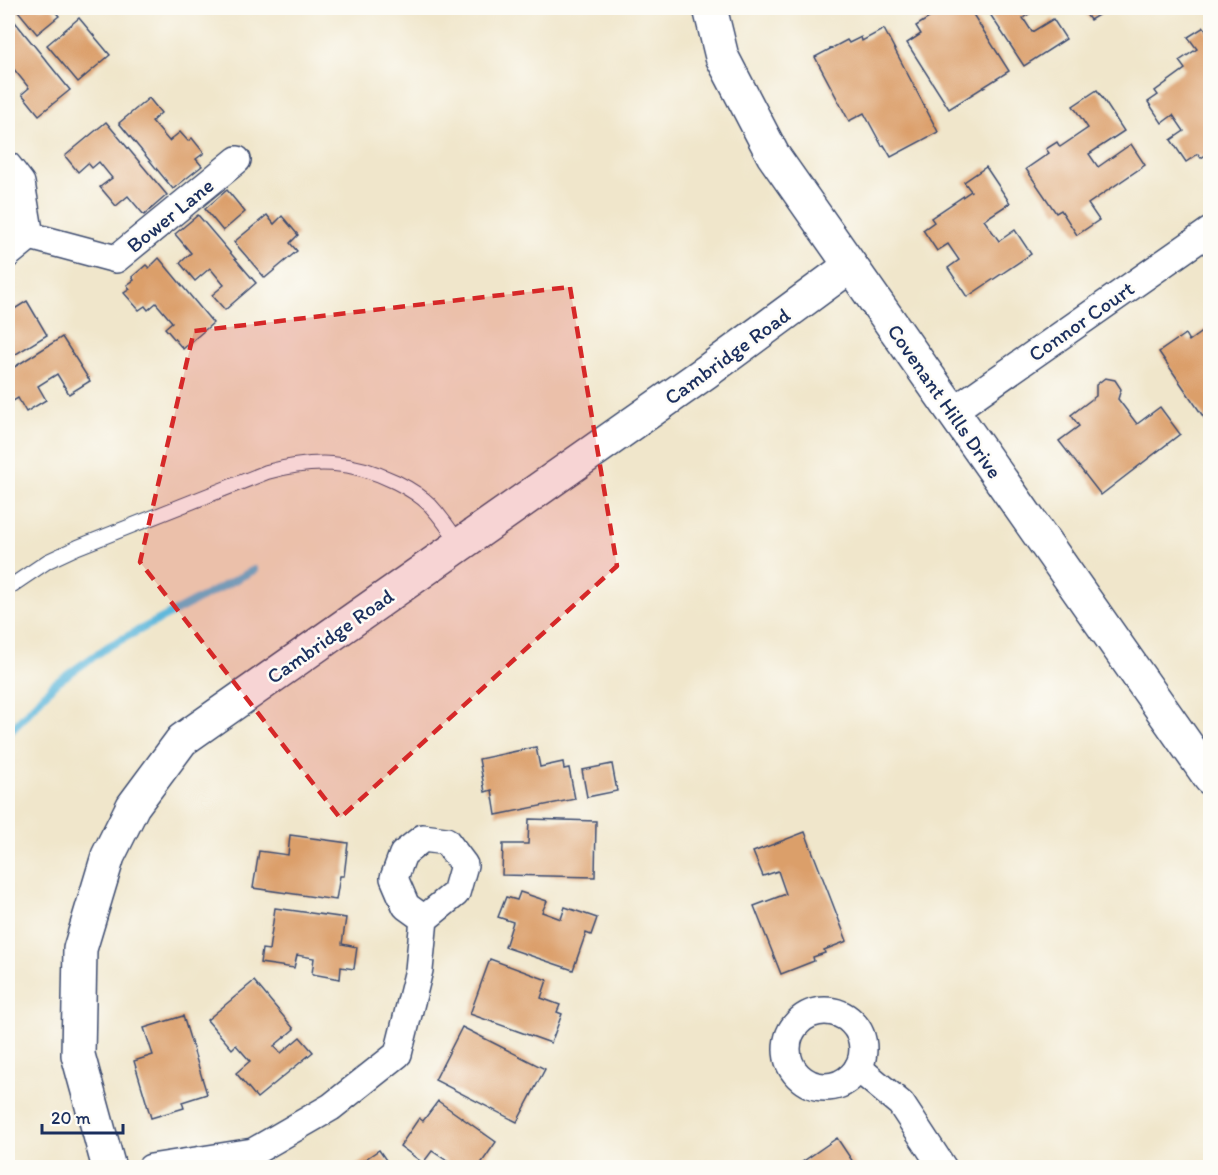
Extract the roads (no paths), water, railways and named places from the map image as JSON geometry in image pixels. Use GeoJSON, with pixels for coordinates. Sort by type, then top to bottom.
{"type":"FeatureCollection","features":[{"type":"Feature","properties":{"kind":"street","name":"Covenant Hills Drive"},"geometry":{"type":"LineString","coordinates":[[710,8],[722,57],[772,155],[1210,778]]}},
{"type":"Feature","properties":{"kind":"street","name":"Bower Lane"},"geometry":{"type":"LineString","coordinates":[[30,236],[116,259],[237,160]]}},
{"type":"Feature","properties":{"kind":"street"},"geometry":{"type":"LineString","coordinates":[[8,166],[21,183],[30,236],[8,254]]}},
{"type":"Feature","properties":{"kind":"street","name":"Connor Court"},"geometry":{"type":"LineString","coordinates":[[952,411],[1210,231]]}},
{"type":"Feature","properties":{"kind":"street","name":"Cambridge Road"},"geometry":{"type":"LineString","coordinates":[[109,1167],[78,1055],[81,949],[108,856],[133,806],[182,740],[706,372],[850,266]]}},
{"type":"Feature","properties":{"kind":"street"},"geometry":{"type":"LineString","coordinates":[[151,1167],[253,1152],[331,1107],[398,1054],[419,970],[423,919]]}},
{"type":"Feature","properties":{"kind":"street"},"geometry":{"type":"LineString","coordinates":[[858,1068],[900,1104],[943,1167]]}},
{"type":"Feature","properties":{"kind":"lane"},"geometry":{"type":"LineString","coordinates":[[8,588],[48,561],[78,547],[267,472],[295,465],[320,463],[349,465],[388,478],[429,503],[460,545]]}},
{"type":"Feature","properties":{"kind":"waterway"},"geometry":{"type":"LineString","coordinates":[[8,734],[54,684],[109,646],[254,570]]}}]}
